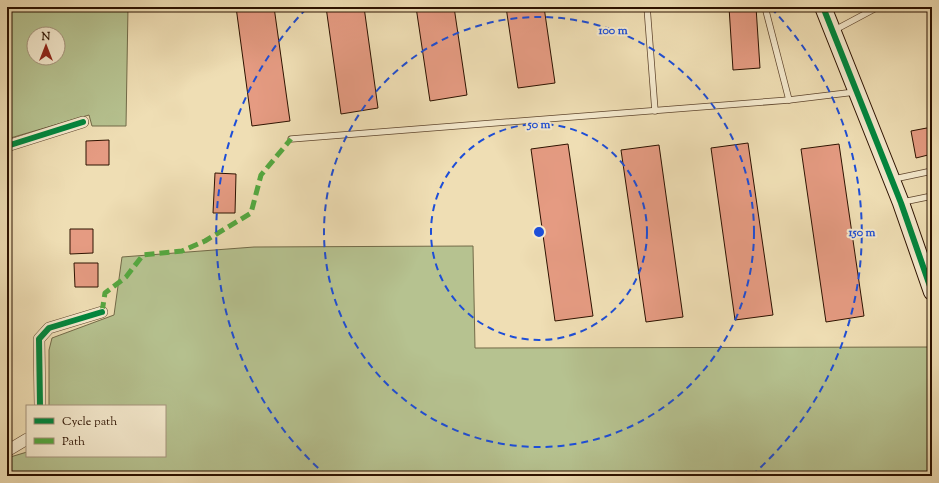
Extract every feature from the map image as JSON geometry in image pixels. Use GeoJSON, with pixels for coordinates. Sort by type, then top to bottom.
{"type":"FeatureCollection","features":[{"type":"Feature","properties":{"kind":"street"},"geometry":{"type":"LineString","coordinates":[[823,7],[901,203],[932,292]]}},
{"type":"Feature","properties":{"kind":"street"},"geometry":{"type":"LineString","coordinates":[[7,146],[83,122]]}},
{"type":"Feature","properties":{"kind":"street"},"geometry":{"type":"LineString","coordinates":[[40,405],[40,339],[49,328],[102,312]]}},
{"type":"Feature","properties":{"kind":"street"},"geometry":{"type":"LineString","coordinates":[[7,451],[26,441]]}},
{"type":"Feature","properties":{"kind":"lane"},"geometry":{"type":"LineString","coordinates":[[647,7],[655,111]]}},
{"type":"Feature","properties":{"kind":"lane"},"geometry":{"type":"LineString","coordinates":[[765,7],[789,100]]}},
{"type":"Feature","properties":{"kind":"lane"},"geometry":{"type":"LineString","coordinates":[[833,31],[878,7]]}},
{"type":"Feature","properties":{"kind":"lane"},"geometry":{"type":"LineString","coordinates":[[291,139],[789,100],[857,92]]}},
{"type":"Feature","properties":{"kind":"lane"},"geometry":{"type":"LineString","coordinates":[[891,179],[932,171]]}},
{"type":"Feature","properties":{"kind":"lane"},"geometry":{"type":"LineString","coordinates":[[901,203],[932,196]]}},
{"type":"Feature","properties":{"kind":"green space"},"geometry":{"type":"Polygon","coordinates":[[[7,7],[128,7],[126,126],[92,126],[89,115],[7,139],[7,7]]]}},
{"type":"Feature","properties":{"kind":"green space"},"geometry":{"type":"Polygon","coordinates":[[[473,246],[475,348],[931,347],[932,476],[7,476],[7,458],[26,452],[26,457],[166,457],[166,405],[49,405],[49,350],[52,338],[114,315],[122,257],[254,247],[473,246]]]}},
{"type":"Feature","properties":{"kind":"building"},"geometry":{"type":"Polygon","coordinates":[[[236,7],[274,7],[290,121],[252,126],[236,7]]]}},
{"type":"Feature","properties":{"kind":"building"},"geometry":{"type":"Polygon","coordinates":[[[326,7],[364,7],[378,108],[341,114],[326,7]]]}},
{"type":"Feature","properties":{"kind":"building"},"geometry":{"type":"Polygon","coordinates":[[[416,7],[454,7],[467,95],[430,101],[416,7]]]}},
{"type":"Feature","properties":{"kind":"building"},"geometry":{"type":"Polygon","coordinates":[[[506,7],[544,7],[555,83],[518,88],[506,7]]]}},
{"type":"Feature","properties":{"kind":"building"},"geometry":{"type":"Polygon","coordinates":[[[729,7],[756,7],[760,68],[733,70],[729,7]]]}},
{"type":"Feature","properties":{"kind":"building"},"geometry":{"type":"Polygon","coordinates":[[[932,127],[932,154],[916,158],[911,131],[932,127]]]}},
{"type":"Feature","properties":{"kind":"building"},"geometry":{"type":"Polygon","coordinates":[[[109,140],[109,165],[86,165],[86,141],[109,140]]]}},
{"type":"Feature","properties":{"kind":"building"},"geometry":{"type":"Polygon","coordinates":[[[748,143],[773,315],[735,320],[711,148],[748,143]]]}},
{"type":"Feature","properties":{"kind":"building"},"geometry":{"type":"Polygon","coordinates":[[[568,144],[593,316],[555,321],[531,149],[568,144]]]}},
{"type":"Feature","properties":{"kind":"building"},"geometry":{"type":"Polygon","coordinates":[[[839,144],[864,316],[826,322],[801,149],[839,144]]]}},
{"type":"Feature","properties":{"kind":"building"},"geometry":{"type":"Polygon","coordinates":[[[659,145],[683,317],[646,322],[621,150],[659,145]]]}},
{"type":"Feature","properties":{"kind":"building"},"geometry":{"type":"Polygon","coordinates":[[[215,173],[236,174],[235,213],[213,213],[215,173]]]}},
{"type":"Feature","properties":{"kind":"building"},"geometry":{"type":"Polygon","coordinates":[[[70,229],[93,229],[93,253],[70,254],[70,229]]]}},
{"type":"Feature","properties":{"kind":"building"},"geometry":{"type":"Polygon","coordinates":[[[74,263],[98,263],[98,287],[75,287],[74,263]]]}},
{"type":"Feature","properties":{"kind":"marked path"},"geometry":{"type":"LineString","coordinates":[[102,312],[105,293],[126,277],[143,255],[182,251],[205,241],[251,213],[261,175],[291,139]]}},
{"type":"Feature","properties":{"kind":"cycle path"},"geometry":{"type":"LineString","coordinates":[[823,7],[901,203],[932,292]]}},
{"type":"Feature","properties":{"kind":"cycle path"},"geometry":{"type":"LineString","coordinates":[[7,146],[83,122]]}},
{"type":"Feature","properties":{"kind":"cycle path"},"geometry":{"type":"LineString","coordinates":[[40,405],[39,339],[49,328],[102,312]]}}]}
